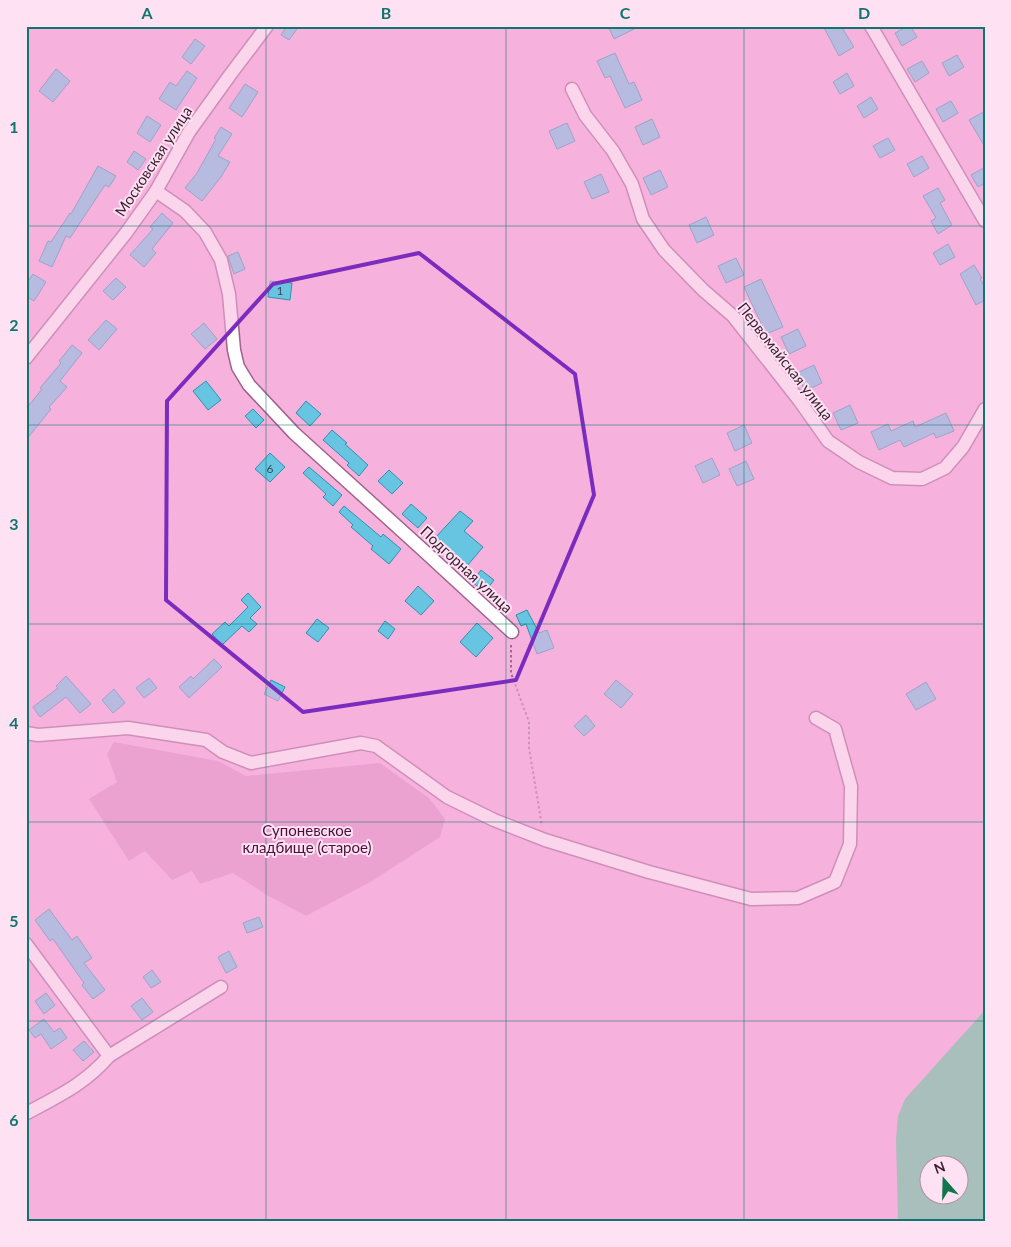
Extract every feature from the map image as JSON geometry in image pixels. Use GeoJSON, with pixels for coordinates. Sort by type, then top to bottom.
{"type":"FeatureCollection","features":[{"type":"Feature","properties":{"kind":"street","name":"Московская улица"},"geometry":{"type":"LineString","coordinates":[[26,358],[126,233],[156,191],[190,132],[267,26]]}},
{"type":"Feature","properties":{"kind":"street"},"geometry":{"type":"LineString","coordinates":[[871,26],[985,221]]}},
{"type":"Feature","properties":{"kind":"street","name":"Первомайская улица"},"geometry":{"type":"LineString","coordinates":[[572,89],[585,115],[613,151],[632,184],[643,219],[664,250],[703,290],[733,316],[799,400],[828,441],[858,462],[892,478],[922,479],[946,468],[963,447],[985,409]]}},
{"type":"Feature","properties":{"kind":"street","name":"Подгорная улица"},"geometry":{"type":"LineString","coordinates":[[156,191],[185,211],[205,232],[221,260],[229,294],[234,350],[238,367],[249,385],[294,433],[512,632]]}},
{"type":"Feature","properties":{"kind":"street"},"geometry":{"type":"LineString","coordinates":[[26,733],[38,735],[128,728],[154,731],[206,740],[222,752],[251,763],[361,743],[376,746],[447,797],[494,820],[545,840],[649,872],[751,899],[798,898],[835,882],[850,844],[851,786],[834,729],[816,718]]}},
{"type":"Feature","properties":{"kind":"street"},"geometry":{"type":"LineString","coordinates":[[26,944],[109,1056]]}},
{"type":"Feature","properties":{"kind":"street"},"geometry":{"type":"LineString","coordinates":[[27,1113],[72,1088],[95,1072],[109,1056],[221,987]]}},
{"type":"Feature","properties":{"kind":"path","name":"Подгорная улица"},"geometry":{"type":"LineString","coordinates":[[512,632],[511,673],[529,722],[529,748],[545,840]]}},
{"type":"Feature","properties":{"kind":"highlighted area"},"geometry":{"type":"Polygon","coordinates":[[[419,253],[575,374],[594,495],[516,680],[303,712],[166,600],[167,401],[273,284],[419,253]]]}},
{"type":"Feature","properties":{"kind":"green space","name":"Супоневское кладбище (старое)"},"geometry":{"type":"Polygon","coordinates":[[[114,742],[218,761],[246,776],[380,763],[429,798],[445,819],[440,837],[372,881],[306,916],[267,895],[233,873],[200,884],[192,871],[172,880],[145,851],[129,861],[89,799],[117,782],[107,754],[114,742]]]}},
{"type":"Feature","properties":{"kind":"shaded area"},"geometry":{"type":"Polygon","coordinates":[[[985,1010],[985,1221],[898,1221],[896,1139],[898,1116],[905,1099],[985,1010]]]}},
{"type":"Feature","properties":{"kind":"building"},"geometry":{"type":"Polygon","coordinates":[[[287,26],[299,26],[289,40],[281,35],[287,26]]]}},
{"type":"Feature","properties":{"kind":"building"},"geometry":{"type":"Polygon","coordinates":[[[608,26],[640,26],[614,39],[608,26]]]}},
{"type":"Feature","properties":{"kind":"building"},"geometry":{"type":"Polygon","coordinates":[[[823,26],[841,26],[854,47],[839,56],[823,26]]]}},
{"type":"Feature","properties":{"kind":"building"},"geometry":{"type":"Polygon","coordinates":[[[910,26],[917,37],[902,46],[895,33],[910,26]]]}},
{"type":"Feature","properties":{"kind":"building"},"geometry":{"type":"Polygon","coordinates":[[[195,39],[205,46],[191,64],[182,57],[195,39]]]}},
{"type":"Feature","properties":{"kind":"building"},"geometry":{"type":"Polygon","coordinates":[[[615,53],[629,84],[634,82],[642,100],[625,108],[610,76],[605,78],[597,61],[615,53]]]}},
{"type":"Feature","properties":{"kind":"building"},"geometry":{"type":"Polygon","coordinates":[[[957,55],[964,67],[949,76],[942,63],[957,55]]]}},
{"type":"Feature","properties":{"kind":"building"},"geometry":{"type":"Polygon","coordinates":[[[922,61],[929,73],[915,82],[907,69],[922,61]]]}},
{"type":"Feature","properties":{"kind":"building"},"geometry":{"type":"Polygon","coordinates":[[[56,69],[70,81],[53,102],[39,91],[56,69]]]}},
{"type":"Feature","properties":{"kind":"building"},"geometry":{"type":"Polygon","coordinates":[[[187,71],[197,78],[176,110],[159,99],[170,82],[176,86],[187,71]]]}},
{"type":"Feature","properties":{"kind":"building"},"geometry":{"type":"Polygon","coordinates":[[[847,73],[854,86],[840,94],[833,82],[847,73]]]}},
{"type":"Feature","properties":{"kind":"building"},"geometry":{"type":"Polygon","coordinates":[[[245,84],[258,92],[242,117],[229,108],[245,84]]]}},
{"type":"Feature","properties":{"kind":"building"},"geometry":{"type":"Polygon","coordinates":[[[871,97],[878,109],[864,118],[857,106],[871,97]]]}},
{"type":"Feature","properties":{"kind":"building"},"geometry":{"type":"Polygon","coordinates":[[[951,101],[958,113],[943,122],[936,109],[951,101]]]}},
{"type":"Feature","properties":{"kind":"building"},"geometry":{"type":"Polygon","coordinates":[[[985,111],[985,147],[969,120],[985,111]]]}},
{"type":"Feature","properties":{"kind":"building"},"geometry":{"type":"Polygon","coordinates":[[[147,116],[161,125],[150,142],[137,133],[147,116]]]}},
{"type":"Feature","properties":{"kind":"building"},"geometry":{"type":"Polygon","coordinates":[[[652,119],[660,137],[643,145],[635,127],[652,119]]]}},
{"type":"Feature","properties":{"kind":"building"},"geometry":{"type":"Polygon","coordinates":[[[567,123],[575,141],[557,149],[549,131],[567,123]]]}},
{"type":"Feature","properties":{"kind":"building"},"geometry":{"type":"Polygon","coordinates":[[[221,127],[232,134],[218,156],[230,162],[202,201],[185,188],[197,173],[221,127]]]}},
{"type":"Feature","properties":{"kind":"building"},"geometry":{"type":"Polygon","coordinates":[[[888,138],[895,150],[880,158],[873,146],[888,138]]]}},
{"type":"Feature","properties":{"kind":"building"},"geometry":{"type":"Polygon","coordinates":[[[134,151],[146,159],[138,170],[127,162],[134,151]]]}},
{"type":"Feature","properties":{"kind":"building"},"geometry":{"type":"Polygon","coordinates":[[[922,156],[929,168],[914,177],[907,164],[922,156]]]}},
{"type":"Feature","properties":{"kind":"building"},"geometry":{"type":"Polygon","coordinates":[[[98,166],[116,176],[109,187],[105,185],[70,238],[66,236],[52,267],[39,261],[48,241],[51,242],[71,214],[98,166]]]}},
{"type":"Feature","properties":{"kind":"building"},"geometry":{"type":"Polygon","coordinates":[[[985,167],[985,183],[978,187],[971,175],[985,167]]]}},
{"type":"Feature","properties":{"kind":"building"},"geometry":{"type":"Polygon","coordinates":[[[660,170],[668,187],[651,195],[643,178],[660,170]]]}},
{"type":"Feature","properties":{"kind":"building"},"geometry":{"type":"Polygon","coordinates":[[[601,174],[609,192],[592,199],[584,182],[601,174]]]}},
{"type":"Feature","properties":{"kind":"building"},"geometry":{"type":"Polygon","coordinates":[[[938,188],[945,200],[940,203],[952,225],[938,234],[931,221],[936,218],[923,196],[938,188]]]}},
{"type":"Feature","properties":{"kind":"building"},"geometry":{"type":"Polygon","coordinates":[[[162,213],[173,223],[152,249],[156,253],[144,267],[130,255],[153,229],[150,227],[162,213]]]}},
{"type":"Feature","properties":{"kind":"building"},"geometry":{"type":"Polygon","coordinates":[[[706,217],[714,235],[697,243],[689,225],[706,217]]]}},
{"type":"Feature","properties":{"kind":"building"},"geometry":{"type":"Polygon","coordinates":[[[948,244],[955,257],[940,265],[933,253],[948,244]]]}},
{"type":"Feature","properties":{"kind":"building"},"geometry":{"type":"Polygon","coordinates":[[[238,252],[245,269],[234,274],[228,256],[238,252]]]}},
{"type":"Feature","properties":{"kind":"building"},"geometry":{"type":"Polygon","coordinates":[[[736,258],[744,275],[726,283],[718,266],[736,258]]]}},
{"type":"Feature","properties":{"kind":"building"},"geometry":{"type":"Polygon","coordinates":[[[974,265],[985,287],[985,300],[976,305],[960,274],[974,265]]]}},
{"type":"Feature","properties":{"kind":"building"},"geometry":{"type":"Polygon","coordinates":[[[33,274],[46,282],[34,301],[26,296],[26,285],[33,274]]]}},
{"type":"Feature","properties":{"kind":"building"},"geometry":{"type":"Polygon","coordinates":[[[116,278],[126,287],[113,300],[103,291],[116,278]]]}},
{"type":"Feature","properties":{"kind":"building"},"geometry":{"type":"Polygon","coordinates":[[[761,279],[783,327],[766,334],[744,287],[761,279]]]}},
{"type":"Feature","properties":{"kind":"building"},"geometry":{"type":"Polygon","coordinates":[[[270,281],[292,283],[290,300],[268,297],[270,281]]]}},
{"type":"Feature","properties":{"kind":"building"},"geometry":{"type":"Polygon","coordinates":[[[106,320],[117,329],[99,350],[88,340],[106,320]]]}},
{"type":"Feature","properties":{"kind":"building"},"geometry":{"type":"Polygon","coordinates":[[[204,323],[217,339],[205,349],[191,334],[204,323]]]}},
{"type":"Feature","properties":{"kind":"building"},"geometry":{"type":"Polygon","coordinates":[[[798,329],[806,346],[789,354],[781,337],[798,329]]]}},
{"type":"Feature","properties":{"kind":"building"},"geometry":{"type":"Polygon","coordinates":[[[72,345],[82,353],[60,381],[67,387],[49,407],[51,409],[26,440],[26,409],[42,389],[40,388],[61,363],[59,361],[72,345]]]}},
{"type":"Feature","properties":{"kind":"building"},"geometry":{"type":"Polygon","coordinates":[[[814,365],[822,383],[805,391],[797,373],[814,365]]]}},
{"type":"Feature","properties":{"kind":"building"},"geometry":{"type":"Polygon","coordinates":[[[206,381],[221,400],[208,410],[193,391],[206,381]]]}},
{"type":"Feature","properties":{"kind":"building"},"geometry":{"type":"Polygon","coordinates":[[[306,401],[321,414],[310,426],[296,413],[306,401]]]}},
{"type":"Feature","properties":{"kind":"building"},"geometry":{"type":"Polygon","coordinates":[[[850,405],[858,423],[841,430],[833,413],[850,405]]]}},
{"type":"Feature","properties":{"kind":"building"},"geometry":{"type":"Polygon","coordinates":[[[253,409],[264,420],[256,428],[245,416],[253,409]]]}},
{"type":"Feature","properties":{"kind":"building"},"geometry":{"type":"Polygon","coordinates":[[[946,413],[954,431],[936,438],[934,433],[904,447],[900,440],[879,450],[871,432],[888,424],[891,431],[913,421],[915,427],[946,413]]]}},
{"type":"Feature","properties":{"kind":"building"},"geometry":{"type":"Polygon","coordinates":[[[744,425],[752,443],[735,451],[727,433],[744,425]]]}},
{"type":"Feature","properties":{"kind":"building"},"geometry":{"type":"Polygon","coordinates":[[[332,430],[368,465],[359,476],[347,465],[349,463],[323,440],[332,430]]]}},
{"type":"Feature","properties":{"kind":"building"},"geometry":{"type":"Polygon","coordinates":[[[270,453],[285,467],[270,482],[255,469],[270,453]]]}},
{"type":"Feature","properties":{"kind":"building"},"geometry":{"type":"Polygon","coordinates":[[[712,458],[720,475],[703,483],[695,466],[712,458]]]}},
{"type":"Feature","properties":{"kind":"building"},"geometry":{"type":"Polygon","coordinates":[[[746,461],[754,479],[737,486],[729,469],[746,461]]]}},
{"type":"Feature","properties":{"kind":"building"},"geometry":{"type":"Polygon","coordinates":[[[309,467],[342,495],[333,506],[323,497],[326,494],[303,473],[309,467]]]}},
{"type":"Feature","properties":{"kind":"building"},"geometry":{"type":"Polygon","coordinates":[[[389,470],[403,483],[392,494],[378,481],[389,470]]]}},
{"type":"Feature","properties":{"kind":"building"},"geometry":{"type":"Polygon","coordinates":[[[411,504],[427,518],[418,528],[402,514],[411,504]]]}},
{"type":"Feature","properties":{"kind":"building"},"geometry":{"type":"Polygon","coordinates":[[[344,506],[381,537],[383,534],[401,549],[389,564],[371,549],[373,546],[351,527],[353,525],[339,512],[344,506]]]}},
{"type":"Feature","properties":{"kind":"building"},"geometry":{"type":"Polygon","coordinates":[[[460,511],[473,521],[464,531],[483,547],[467,566],[435,538],[460,511]]]}},
{"type":"Feature","properties":{"kind":"building"},"geometry":{"type":"Polygon","coordinates":[[[481,570],[494,580],[485,592],[472,582],[481,570]]]}},
{"type":"Feature","properties":{"kind":"building"},"geometry":{"type":"Polygon","coordinates":[[[418,586],[434,601],[421,615],[405,601],[418,586]]]}},
{"type":"Feature","properties":{"kind":"building"},"geometry":{"type":"Polygon","coordinates":[[[248,593],[261,607],[250,618],[257,624],[249,632],[242,626],[222,645],[212,634],[225,622],[229,626],[248,607],[241,600],[248,593]]]}},
{"type":"Feature","properties":{"kind":"building"},"geometry":{"type":"Polygon","coordinates":[[[527,610],[539,633],[547,630],[554,648],[537,654],[526,624],[521,626],[516,615],[527,610]]]}},
{"type":"Feature","properties":{"kind":"building"},"geometry":{"type":"Polygon","coordinates":[[[317,619],[329,628],[318,642],[306,633],[317,619]]]}},
{"type":"Feature","properties":{"kind":"building"},"geometry":{"type":"Polygon","coordinates":[[[385,621],[395,629],[388,639],[378,631],[385,621]]]}},
{"type":"Feature","properties":{"kind":"building"},"geometry":{"type":"Polygon","coordinates":[[[477,623],[493,638],[476,657],[460,642],[477,623]]]}},
{"type":"Feature","properties":{"kind":"building"},"geometry":{"type":"Polygon","coordinates":[[[214,659],[222,667],[189,698],[179,687],[191,676],[193,679],[214,659]]]}},
{"type":"Feature","properties":{"kind":"building"},"geometry":{"type":"Polygon","coordinates":[[[66,676],[91,704],[80,713],[66,697],[40,717],[33,707],[58,688],[56,686],[66,676]]]}},
{"type":"Feature","properties":{"kind":"building"},"geometry":{"type":"Polygon","coordinates":[[[149,678],[157,688],[144,698],[136,688],[149,678]]]}},
{"type":"Feature","properties":{"kind":"building"},"geometry":{"type":"Polygon","coordinates":[[[271,680],[285,687],[278,701],[264,694],[271,680]]]}},
{"type":"Feature","properties":{"kind":"building"},"geometry":{"type":"Polygon","coordinates":[[[616,680],[633,694],[621,708],[604,694],[616,680]]]}},
{"type":"Feature","properties":{"kind":"building"},"geometry":{"type":"Polygon","coordinates":[[[926,682],[936,699],[916,710],[906,694],[926,682]]]}},
{"type":"Feature","properties":{"kind":"building"},"geometry":{"type":"Polygon","coordinates":[[[114,689],[125,703],[113,713],[102,700],[114,689]]]}},
{"type":"Feature","properties":{"kind":"building"},"geometry":{"type":"Polygon","coordinates":[[[586,715],[595,726],[584,736],[574,726],[586,715]]]}},
{"type":"Feature","properties":{"kind":"building"},"geometry":{"type":"Polygon","coordinates":[[[49,909],[72,940],[77,936],[92,958],[84,963],[105,990],[93,999],[53,939],[50,941],[35,920],[49,909]]]}},
{"type":"Feature","properties":{"kind":"building"},"geometry":{"type":"Polygon","coordinates":[[[259,917],[263,927],[247,933],[243,923],[259,917]]]}},
{"type":"Feature","properties":{"kind":"building"},"geometry":{"type":"Polygon","coordinates":[[[229,951],[237,967],[226,973],[218,957],[229,951]]]}},
{"type":"Feature","properties":{"kind":"building"},"geometry":{"type":"Polygon","coordinates":[[[152,970],[161,982],[151,988],[143,977],[152,970]]]}},
{"type":"Feature","properties":{"kind":"building"},"geometry":{"type":"Polygon","coordinates":[[[46,993],[55,1005],[44,1014],[35,1001],[46,993]]]}},
{"type":"Feature","properties":{"kind":"building"},"geometry":{"type":"Polygon","coordinates":[[[142,998],[153,1012],[142,1020],[131,1006],[142,998]]]}},
{"type":"Feature","properties":{"kind":"building"},"geometry":{"type":"Polygon","coordinates":[[[44,1019],[54,1032],[60,1028],[67,1038],[51,1049],[41,1034],[35,1038],[29,1030],[44,1019]]]}},
{"type":"Feature","properties":{"kind":"building"},"geometry":{"type":"Polygon","coordinates":[[[84,1041],[94,1052],[83,1061],[73,1050],[84,1041]]]}}]}
